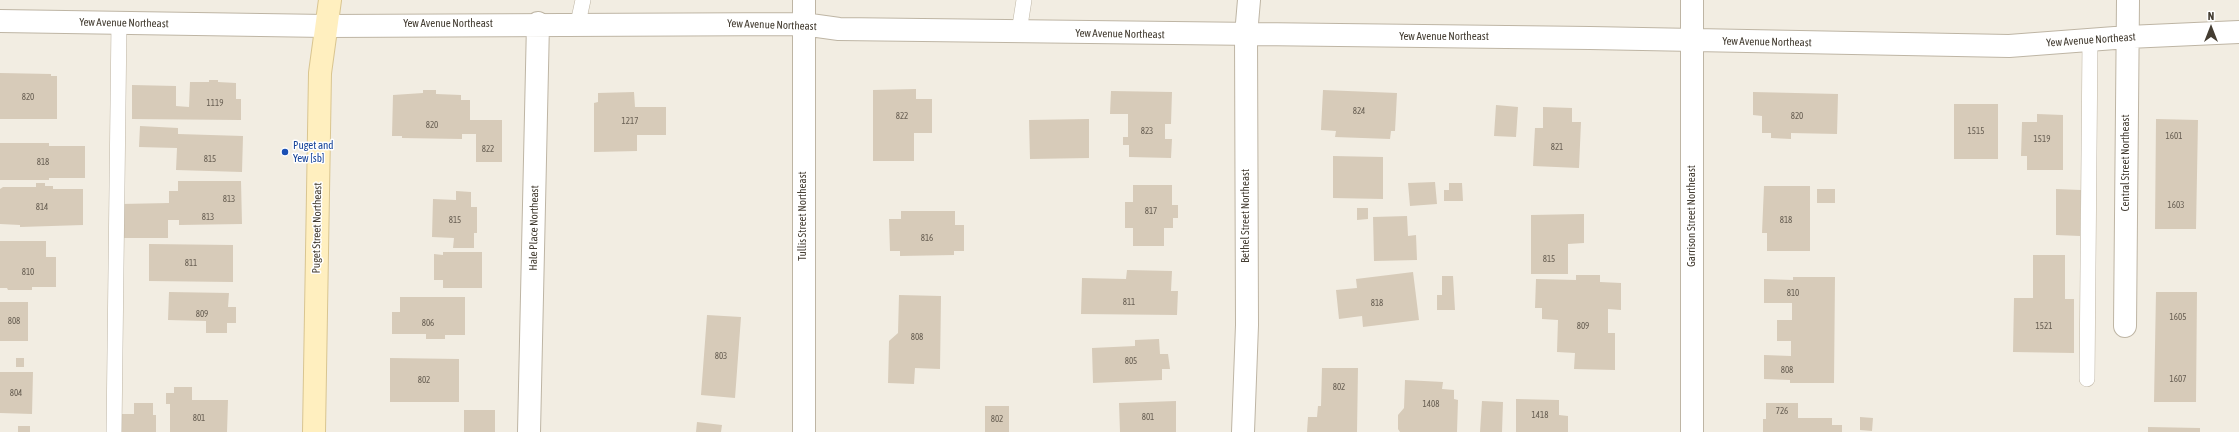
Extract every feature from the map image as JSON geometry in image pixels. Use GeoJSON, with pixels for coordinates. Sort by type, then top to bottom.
{"type":"FeatureCollection","features":[{"type":"Feature","properties":{"kind":"street","name":"Puget Street Northeast"},"geometry":{"type":"LineString","coordinates":[[314,432],[320,73],[330,0]]}},
{"type":"Feature","properties":{"kind":"street","name":"Tullis Street Northeast"},"geometry":{"type":"LineString","coordinates":[[804,0],[804,432]]}},
{"type":"Feature","properties":{"kind":"street","name":"Bethel Street Northeast"},"geometry":{"type":"LineString","coordinates":[[1243,432],[1247,325],[1246,36],[1249,0]]}},
{"type":"Feature","properties":{"kind":"street","name":"Garrison Street Northeast"},"geometry":{"type":"LineString","coordinates":[[1692,0],[1692,432]]}},
{"type":"Feature","properties":{"kind":"street","name":"Central Street Northeast"},"geometry":{"type":"LineString","coordinates":[[2125,326],[2128,0]]}},
{"type":"Feature","properties":{"kind":"street","name":"Yew Avenue Northeast"},"geometry":{"type":"LineString","coordinates":[[0,21],[326,26],[803,24],[839,29],[2009,46],[2128,36],[2239,32]]}},
{"type":"Feature","properties":{"kind":"street","name":"Hale Place Northeast"},"geometry":{"type":"LineString","coordinates":[[529,432],[538,24]]}},
{"type":"Feature","properties":{"kind":"lane"},"geometry":{"type":"LineString","coordinates":[[578,24],[583,0]]}},
{"type":"Feature","properties":{"kind":"lane"},"geometry":{"type":"LineString","coordinates":[[1019,32],[1024,0]]}},
{"type":"Feature","properties":{"kind":"lane"},"geometry":{"type":"LineString","coordinates":[[114,432],[119,22]]}},
{"type":"Feature","properties":{"kind":"lane"},"geometry":{"type":"LineString","coordinates":[[2087,379],[2090,40]]}},
{"type":"Feature","properties":{"kind":"building"},"geometry":{"type":"Polygon","coordinates":[[[0,73],[51,74],[51,76],[57,76],[57,119],[0,119],[0,73]]]}},
{"type":"Feature","properties":{"kind":"building"},"geometry":{"type":"Polygon","coordinates":[[[209,80],[236,83],[236,99],[241,99],[241,120],[132,119],[132,85],[176,86],[176,106],[189,107],[190,82],[209,82],[209,80]]]}},
{"type":"Feature","properties":{"kind":"building"},"geometry":{"type":"Polygon","coordinates":[[[916,89],[916,99],[932,99],[932,133],[914,133],[914,161],[873,161],[873,90],[916,89]]]}},
{"type":"Feature","properties":{"kind":"building"},"geometry":{"type":"Polygon","coordinates":[[[423,90],[436,90],[436,94],[461,95],[461,100],[470,100],[470,120],[502,120],[502,162],[476,162],[476,134],[462,134],[462,139],[402,138],[402,136],[392,136],[393,95],[423,93],[423,90]]]}},
{"type":"Feature","properties":{"kind":"building"},"geometry":{"type":"Polygon","coordinates":[[[1323,90],[1397,93],[1395,131],[1391,131],[1390,139],[1335,137],[1336,131],[1321,130],[1323,90]]]}},
{"type":"Feature","properties":{"kind":"building"},"geometry":{"type":"Polygon","coordinates":[[[1111,91],[1172,92],[1171,124],[1165,124],[1165,139],[1172,139],[1171,158],[1129,157],[1129,145],[1123,145],[1123,137],[1128,137],[1128,114],[1110,114],[1111,91]]]}},
{"type":"Feature","properties":{"kind":"building"},"geometry":{"type":"Polygon","coordinates":[[[634,92],[635,107],[666,107],[666,135],[637,135],[637,151],[594,152],[594,103],[598,102],[598,93],[634,92]]]}},
{"type":"Feature","properties":{"kind":"building"},"geometry":{"type":"Polygon","coordinates":[[[1753,92],[1838,94],[1837,134],[1791,133],[1791,139],[1771,138],[1771,133],[1762,133],[1762,116],[1753,115],[1753,92]]]}},
{"type":"Feature","properties":{"kind":"building"},"geometry":{"type":"Polygon","coordinates":[[[1954,104],[1998,104],[1998,159],[1954,159],[1954,104]]]}},
{"type":"Feature","properties":{"kind":"building"},"geometry":{"type":"Polygon","coordinates":[[[1496,105],[1518,107],[1516,137],[1494,136],[1496,105]]]}},
{"type":"Feature","properties":{"kind":"building"},"geometry":{"type":"Polygon","coordinates":[[[1543,107],[1572,108],[1572,122],[1581,122],[1579,168],[1533,166],[1535,128],[1543,128],[1543,107]]]}},
{"type":"Feature","properties":{"kind":"building"},"geometry":{"type":"Polygon","coordinates":[[[2037,114],[2063,115],[2063,170],[2027,170],[2027,156],[2021,156],[2022,122],[2037,122],[2037,114]]]}},
{"type":"Feature","properties":{"kind":"building"},"geometry":{"type":"Polygon","coordinates":[[[1089,119],[1089,158],[1030,159],[1029,120],[1089,119]]]}},
{"type":"Feature","properties":{"kind":"building"},"geometry":{"type":"Polygon","coordinates":[[[2156,119],[2198,120],[2196,229],[2155,229],[2156,119]]]}},
{"type":"Feature","properties":{"kind":"building"},"geometry":{"type":"Polygon","coordinates":[[[140,126],[178,128],[178,134],[243,136],[242,172],[176,170],[177,148],[139,147],[140,126]]]}},
{"type":"Feature","properties":{"kind":"building"},"geometry":{"type":"Polygon","coordinates":[[[0,143],[49,143],[49,146],[85,146],[85,178],[0,180],[0,143]]]}},
{"type":"Feature","properties":{"kind":"building"},"geometry":{"type":"Polygon","coordinates":[[[1333,156],[1383,157],[1383,199],[1333,198],[1333,156]]]}},
{"type":"Feature","properties":{"kind":"building"},"geometry":{"type":"Polygon","coordinates":[[[178,181],[241,181],[242,224],[179,225],[179,220],[168,220],[168,238],[121,238],[121,204],[169,203],[169,191],[178,191],[178,181]]]}},
{"type":"Feature","properties":{"kind":"building"},"geometry":{"type":"Polygon","coordinates":[[[1435,182],[1437,204],[1410,206],[1408,183],[1435,182]]]}},
{"type":"Feature","properties":{"kind":"building"},"geometry":{"type":"Polygon","coordinates":[[[36,183],[45,183],[45,186],[53,186],[53,189],[83,189],[83,225],[20,227],[20,225],[0,224],[0,189],[3,187],[36,187],[36,183]]]}},
{"type":"Feature","properties":{"kind":"building"},"geometry":{"type":"Polygon","coordinates":[[[1449,183],[1462,183],[1463,201],[1444,201],[1444,190],[1449,190],[1449,183]]]}},
{"type":"Feature","properties":{"kind":"building"},"geometry":{"type":"Polygon","coordinates":[[[1133,185],[1172,185],[1172,205],[1178,205],[1178,218],[1173,218],[1173,228],[1164,228],[1164,246],[1133,246],[1133,228],[1125,228],[1125,202],[1133,202],[1133,185]]]}},
{"type":"Feature","properties":{"kind":"building"},"geometry":{"type":"Polygon","coordinates":[[[1764,186],[1810,186],[1810,251],[1767,251],[1767,233],[1762,233],[1764,186]]]}},
{"type":"Feature","properties":{"kind":"building"},"geometry":{"type":"Polygon","coordinates":[[[1817,189],[1835,189],[1835,203],[1817,203],[1817,189]]]}},
{"type":"Feature","properties":{"kind":"building"},"geometry":{"type":"Polygon","coordinates":[[[2056,189],[2081,190],[2080,236],[2056,235],[2056,189]]]}},
{"type":"Feature","properties":{"kind":"building"},"geometry":{"type":"Polygon","coordinates":[[[456,191],[471,192],[471,207],[477,207],[477,233],[474,233],[474,248],[453,248],[454,238],[432,237],[433,199],[456,200],[456,191]]]}},
{"type":"Feature","properties":{"kind":"building"},"geometry":{"type":"Polygon","coordinates":[[[1357,208],[1368,208],[1368,219],[1357,220],[1357,208]]]}},
{"type":"Feature","properties":{"kind":"building"},"geometry":{"type":"Polygon","coordinates":[[[901,211],[955,211],[955,225],[964,225],[964,251],[954,251],[954,255],[900,256],[900,251],[890,251],[889,219],[901,219],[901,211]]]}},
{"type":"Feature","properties":{"kind":"building"},"geometry":{"type":"Polygon","coordinates":[[[1584,214],[1584,243],[1568,244],[1568,274],[1531,274],[1531,215],[1584,214]]]}},
{"type":"Feature","properties":{"kind":"building"},"geometry":{"type":"Polygon","coordinates":[[[1407,216],[1408,236],[1416,235],[1417,260],[1374,261],[1373,217],[1407,216]]]}},
{"type":"Feature","properties":{"kind":"building"},"geometry":{"type":"Polygon","coordinates":[[[0,241],[46,241],[46,257],[56,257],[56,287],[32,287],[32,290],[8,290],[7,288],[0,288],[0,241]]]}},
{"type":"Feature","properties":{"kind":"building"},"geometry":{"type":"Polygon","coordinates":[[[149,244],[233,245],[233,282],[149,281],[149,244]]]}},
{"type":"Feature","properties":{"kind":"building"},"geometry":{"type":"Polygon","coordinates":[[[443,252],[482,252],[482,288],[443,288],[443,280],[434,280],[434,254],[443,255],[443,252]]]}},
{"type":"Feature","properties":{"kind":"building"},"geometry":{"type":"Polygon","coordinates":[[[2033,255],[2065,255],[2065,299],[2074,299],[2074,353],[2013,352],[2014,298],[2033,298],[2033,255]]]}},
{"type":"Feature","properties":{"kind":"building"},"geometry":{"type":"Polygon","coordinates":[[[1127,270],[1172,271],[1171,291],[1178,291],[1177,315],[1081,314],[1082,278],[1126,279],[1127,270]]]}},
{"type":"Feature","properties":{"kind":"building"},"geometry":{"type":"Polygon","coordinates":[[[1413,272],[1419,320],[1363,327],[1362,316],[1339,319],[1336,290],[1357,288],[1356,279],[1413,272]]]}},
{"type":"Feature","properties":{"kind":"building"},"geometry":{"type":"Polygon","coordinates":[[[1576,275],[1600,275],[1600,282],[1621,283],[1621,310],[1608,309],[1608,333],[1615,333],[1615,370],[1574,369],[1575,353],[1557,352],[1558,320],[1542,319],[1542,308],[1535,308],[1536,279],[1576,280],[1576,275]]]}},
{"type":"Feature","properties":{"kind":"building"},"geometry":{"type":"Polygon","coordinates":[[[1442,276],[1453,276],[1455,310],[1437,310],[1437,295],[1442,295],[1442,276]]]}},
{"type":"Feature","properties":{"kind":"building"},"geometry":{"type":"Polygon","coordinates":[[[1793,277],[1835,277],[1834,383],[1790,383],[1790,380],[1764,379],[1764,355],[1791,356],[1791,341],[1777,341],[1777,320],[1792,320],[1792,303],[1764,303],[1764,279],[1793,280],[1793,277]]]}},
{"type":"Feature","properties":{"kind":"building"},"geometry":{"type":"Polygon","coordinates":[[[169,292],[229,293],[228,307],[236,307],[236,323],[227,323],[227,333],[206,333],[206,321],[168,320],[169,292]]]}},
{"type":"Feature","properties":{"kind":"building"},"geometry":{"type":"Polygon","coordinates":[[[2156,292],[2197,292],[2196,402],[2154,402],[2156,292]]]}},
{"type":"Feature","properties":{"kind":"building"},"geometry":{"type":"Polygon","coordinates":[[[899,295],[941,296],[940,369],[915,368],[914,384],[888,383],[889,341],[898,333],[899,295]]]}},
{"type":"Feature","properties":{"kind":"building"},"geometry":{"type":"Polygon","coordinates":[[[400,297],[465,297],[465,335],[445,335],[445,339],[426,339],[426,334],[392,334],[392,312],[400,312],[400,297]]]}},
{"type":"Feature","properties":{"kind":"building"},"geometry":{"type":"Polygon","coordinates":[[[0,302],[28,302],[28,341],[0,341],[0,302]]]}},
{"type":"Feature","properties":{"kind":"building"},"geometry":{"type":"Polygon","coordinates":[[[707,315],[741,317],[735,398],[701,395],[707,315]]]}},
{"type":"Feature","properties":{"kind":"building"},"geometry":{"type":"Polygon","coordinates":[[[1159,339],[1160,354],[1168,354],[1170,369],[1162,369],[1162,380],[1093,383],[1092,348],[1135,346],[1135,340],[1159,339]]]}},
{"type":"Feature","properties":{"kind":"building"},"geometry":{"type":"Polygon","coordinates":[[[16,358],[24,358],[24,367],[16,367],[16,358]]]}},
{"type":"Feature","properties":{"kind":"building"},"geometry":{"type":"Polygon","coordinates":[[[390,358],[459,359],[459,402],[390,402],[390,358]]]}},
{"type":"Feature","properties":{"kind":"building"},"geometry":{"type":"Polygon","coordinates":[[[1322,368],[1358,368],[1357,432],[1307,432],[1308,417],[1317,417],[1318,406],[1321,406],[1322,368]]]}},
{"type":"Feature","properties":{"kind":"building"},"geometry":{"type":"Polygon","coordinates":[[[0,372],[33,372],[32,414],[0,413],[0,372]]]}},
{"type":"Feature","properties":{"kind":"building"},"geometry":{"type":"Polygon","coordinates":[[[1405,380],[1443,382],[1442,389],[1454,390],[1454,399],[1458,400],[1457,432],[1400,432],[1398,429],[1398,415],[1404,408],[1405,380]]]}},
{"type":"Feature","properties":{"kind":"building"},"geometry":{"type":"Polygon","coordinates":[[[174,387],[192,387],[192,400],[228,400],[227,432],[170,432],[170,404],[166,404],[166,393],[174,393],[174,387]]]}},
{"type":"Feature","properties":{"kind":"building"},"geometry":{"type":"Polygon","coordinates":[[[1516,399],[1559,400],[1559,415],[1568,416],[1568,432],[1516,432],[1516,399]]]}},
{"type":"Feature","properties":{"kind":"building"},"geometry":{"type":"Polygon","coordinates":[[[1176,401],[1176,432],[1120,432],[1119,403],[1176,401]]]}},
{"type":"Feature","properties":{"kind":"building"},"geometry":{"type":"Polygon","coordinates":[[[1482,401],[1503,402],[1502,432],[1480,432],[1482,401]]]}},
{"type":"Feature","properties":{"kind":"building"},"geometry":{"type":"Polygon","coordinates":[[[134,403],[153,403],[153,415],[156,415],[156,432],[117,432],[117,414],[134,414],[134,403]]]}},
{"type":"Feature","properties":{"kind":"building"},"geometry":{"type":"Polygon","coordinates":[[[1766,403],[1798,403],[1798,418],[1832,418],[1832,425],[1842,425],[1842,432],[1763,432],[1763,419],[1766,419],[1766,403]]]}},
{"type":"Feature","properties":{"kind":"building"},"geometry":{"type":"Polygon","coordinates":[[[985,406],[1009,406],[1009,432],[985,432],[985,406]]]}},
{"type":"Feature","properties":{"kind":"building"},"geometry":{"type":"Polygon","coordinates":[[[464,410],[495,410],[495,432],[464,432],[464,410]]]}},
{"type":"Feature","properties":{"kind":"building"},"geometry":{"type":"Polygon","coordinates":[[[1860,417],[1873,418],[1872,431],[1860,430],[1860,417]]]}},
{"type":"Feature","properties":{"kind":"building"},"geometry":{"type":"Polygon","coordinates":[[[697,422],[722,425],[721,432],[696,432],[697,422]]]}},
{"type":"Feature","properties":{"kind":"building"},"geometry":{"type":"Polygon","coordinates":[[[18,426],[30,426],[30,432],[18,432],[18,426]]]}},
{"type":"Feature","properties":{"kind":"building"},"geometry":{"type":"Polygon","coordinates":[[[2148,427],[2200,428],[2200,432],[2148,432],[2148,427]]]}},
{"type":"Feature","properties":{"kind":"place","name":"Puget and Yew [sb]"},"geometry":{"type":"Point","coordinates":[285,152]}}]}
